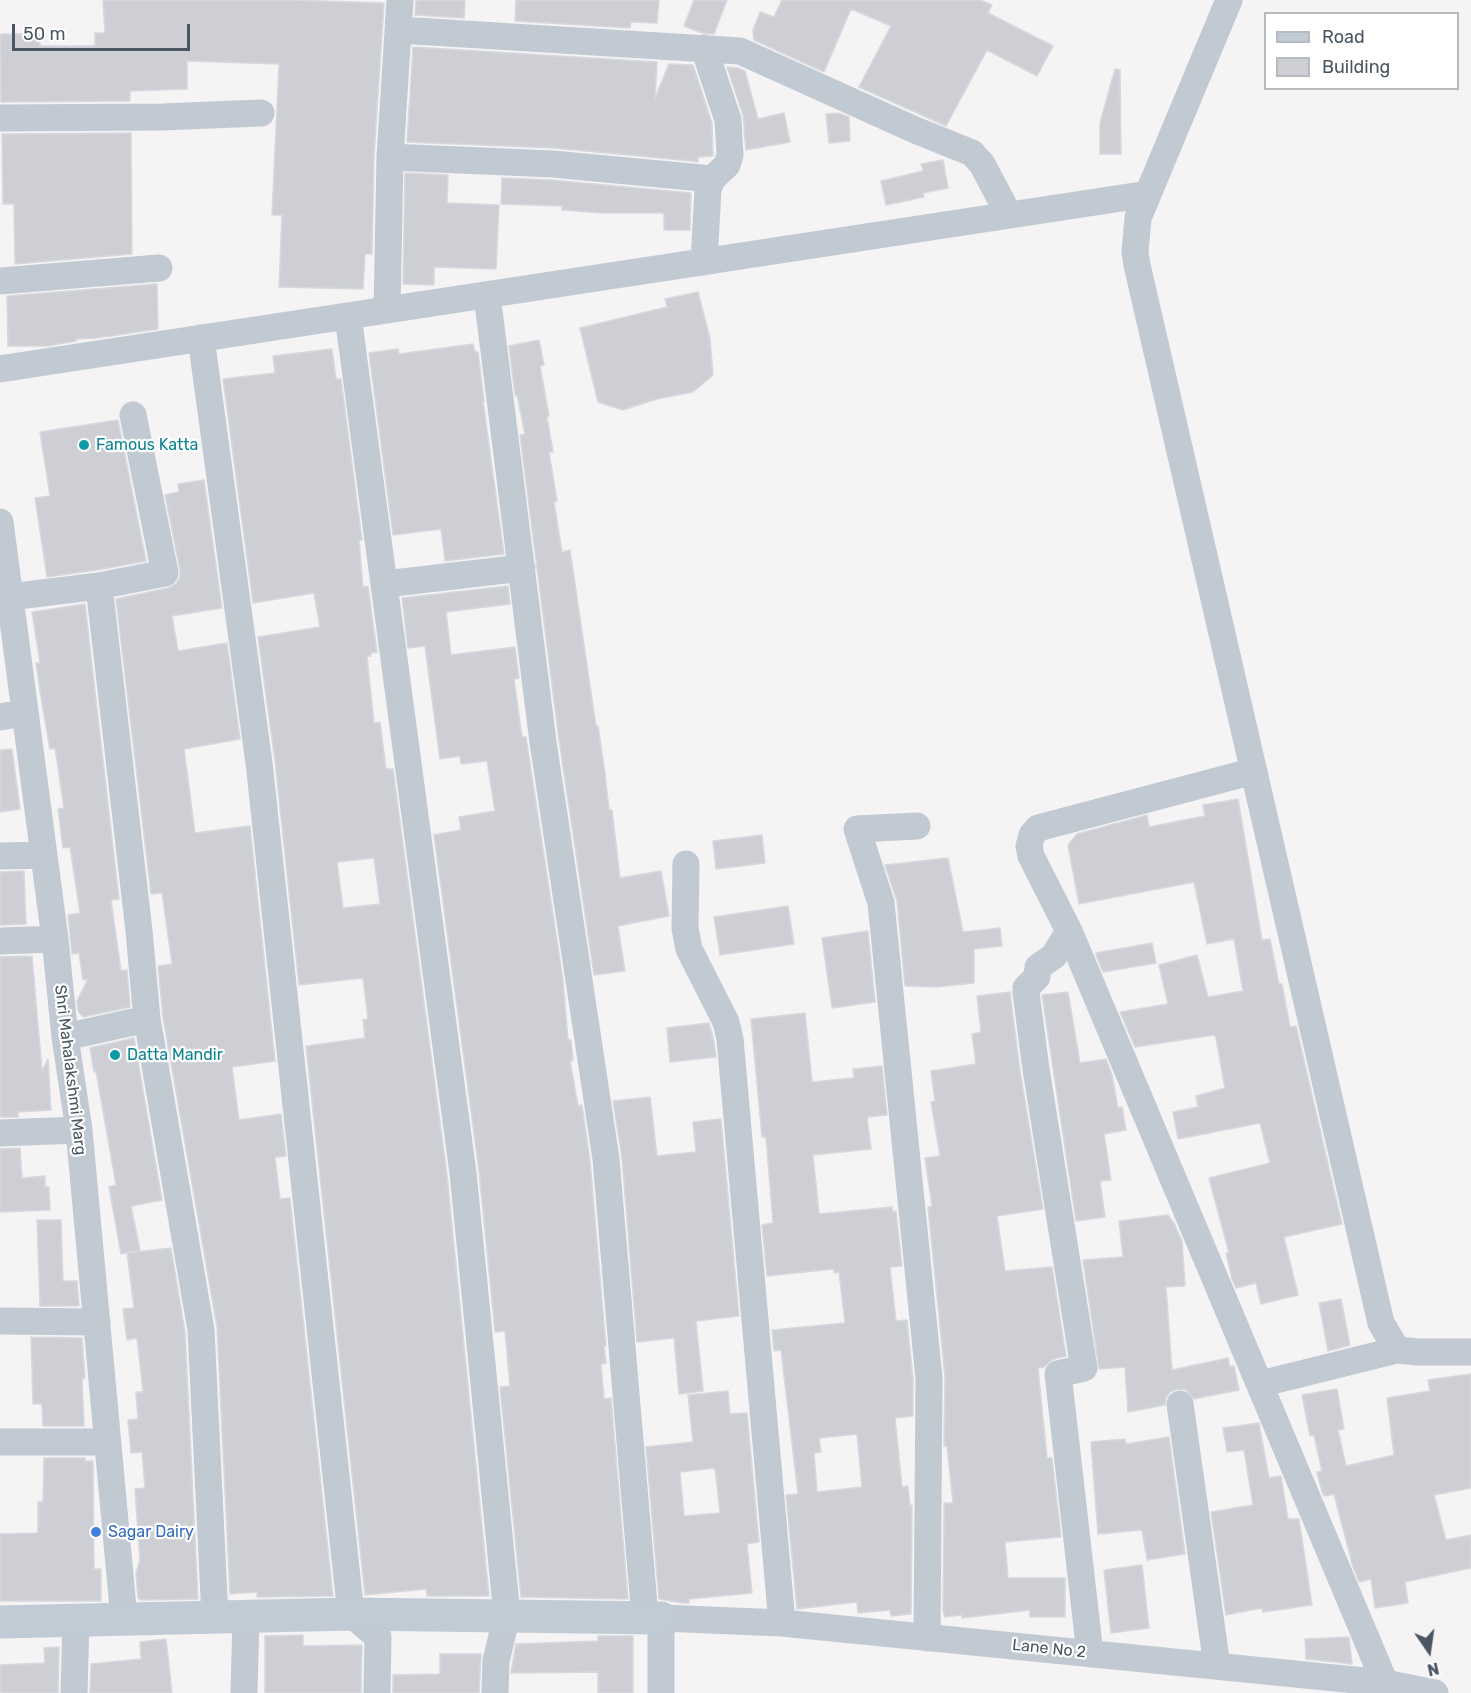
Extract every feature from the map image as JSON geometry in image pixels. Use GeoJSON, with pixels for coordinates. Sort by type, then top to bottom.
{"type":"FeatureCollection","features":[{"type":"Feature","properties":{"kind":"street"},"geometry":{"type":"LineString","coordinates":[[387,310],[390,157],[400,0]]}},
{"type":"Feature","properties":{"kind":"street"},"geometry":{"type":"LineString","coordinates":[[1229,0],[1138,218],[1135,252],[1381,1323],[1397,1350]]}},
{"type":"Feature","properties":{"kind":"street"},"geometry":{"type":"LineString","coordinates":[[399,30],[705,48],[748,54],[901,124],[972,153],[982,164],[1009,215]]}},
{"type":"Feature","properties":{"kind":"street"},"geometry":{"type":"LineString","coordinates":[[704,262],[708,189],[712,179],[727,165],[730,155],[729,128],[725,108],[705,48]]}},
{"type":"Feature","properties":{"kind":"street"},"geometry":{"type":"LineString","coordinates":[[0,118],[162,117],[261,113]]}},
{"type":"Feature","properties":{"kind":"street"},"geometry":{"type":"LineString","coordinates":[[390,157],[553,164],[712,179]]}},
{"type":"Feature","properties":{"kind":"street"},"geometry":{"type":"LineString","coordinates":[[0,369],[1148,194]]}},
{"type":"Feature","properties":{"kind":"street"},"geometry":{"type":"LineString","coordinates":[[0,281],[159,268]]}},
{"type":"Feature","properties":{"kind":"street"},"geometry":{"type":"LineString","coordinates":[[487,295],[543,742],[606,1159],[661,1693]]}},
{"type":"Feature","properties":{"kind":"street"},"geometry":{"type":"LineString","coordinates":[[348,316],[463,1173],[507,1615],[496,1661],[495,1693]]}},
{"type":"Feature","properties":{"kind":"street"},"geometry":{"type":"LineString","coordinates":[[201,338],[260,763],[351,1614],[378,1637],[376,1693]]}},
{"type":"Feature","properties":{"kind":"street"},"geometry":{"type":"LineString","coordinates":[[10,597],[99,586],[165,573],[133,415]]}},
{"type":"Feature","properties":{"kind":"street","name":"Shri Mahalakshmi Marg"},"geometry":{"type":"LineString","coordinates":[[0,522],[3,566],[10,597],[12,715],[43,855],[55,939],[65,1037],[79,1130],[124,1619]]}},
{"type":"Feature","properties":{"kind":"street"},"geometry":{"type":"LineString","coordinates":[[385,584],[522,568]]}},
{"type":"Feature","properties":{"kind":"street"},"geometry":{"type":"LineString","coordinates":[[99,586],[147,1019],[201,1330],[230,1616],[244,1693]]}},
{"type":"Feature","properties":{"kind":"street"},"geometry":{"type":"LineString","coordinates":[[1254,771],[1038,828],[1032,835],[1029,846],[1031,856],[1069,931],[1385,1683]]}},
{"type":"Feature","properties":{"kind":"street"},"geometry":{"type":"LineString","coordinates":[[917,826],[857,829],[881,903],[929,1378],[927,1638]]}},
{"type":"Feature","properties":{"kind":"street"},"geometry":{"type":"LineString","coordinates":[[0,856],[43,855]]}},
{"type":"Feature","properties":{"kind":"street"},"geometry":{"type":"LineString","coordinates":[[686,864],[685,928],[689,949],[726,1022],[730,1039],[782,1623]]}},
{"type":"Feature","properties":{"kind":"street"},"geometry":{"type":"LineString","coordinates":[[1069,931],[1054,956],[1038,968],[1037,977],[1026,988],[1026,993],[1084,1368],[1058,1374],[1090,1654]]}},
{"type":"Feature","properties":{"kind":"street"},"geometry":{"type":"LineString","coordinates":[[0,942],[55,939]]}},
{"type":"Feature","properties":{"kind":"street"},"geometry":{"type":"LineString","coordinates":[[65,1037],[147,1019]]}},
{"type":"Feature","properties":{"kind":"street"},"geometry":{"type":"LineString","coordinates":[[0,1133],[79,1130]]}},
{"type":"Feature","properties":{"kind":"street"},"geometry":{"type":"LineString","coordinates":[[0,1321],[97,1322]]}},
{"type":"Feature","properties":{"kind":"street"},"geometry":{"type":"LineString","coordinates":[[1260,1384],[1397,1350],[1471,1352]]}},
{"type":"Feature","properties":{"kind":"street"},"geometry":{"type":"LineString","coordinates":[[1180,1404],[1217,1666]]}},
{"type":"Feature","properties":{"kind":"street"},"geometry":{"type":"LineString","coordinates":[[0,1442],[107,1442]]}},
{"type":"Feature","properties":{"kind":"street"},"geometry":{"type":"LineString","coordinates":[[0,1622],[351,1614],[653,1618]]}},
{"type":"Feature","properties":{"kind":"street","name":"Lane No 2"},"geometry":{"type":"LineString","coordinates":[[653,1618],[782,1623],[1385,1683],[1435,1693]]}},
{"type":"Feature","properties":{"kind":"street"},"geometry":{"type":"LineString","coordinates":[[74,1693],[76,1619]]}},
{"type":"Feature","properties":{"kind":"building"},"geometry":{"type":"Polygon","coordinates":[[[103,0],[289,0],[384,3],[374,156],[372,254],[365,254],[363,289],[279,287],[282,215],[272,215],[279,64],[187,61],[187,89],[130,91],[130,101],[1,102],[0,34],[40,34],[40,46],[95,46],[95,33],[105,33],[103,0]]]}},
{"type":"Feature","properties":{"kind":"building"},"geometry":{"type":"Polygon","coordinates":[[[416,0],[465,0],[464,18],[415,15],[416,0]]]}},
{"type":"Feature","properties":{"kind":"building"},"geometry":{"type":"Polygon","coordinates":[[[516,0],[659,0],[657,23],[631,22],[630,28],[515,21],[516,0]]]}},
{"type":"Feature","properties":{"kind":"building"},"geometry":{"type":"Polygon","coordinates":[[[694,0],[727,0],[714,34],[702,33],[684,26],[694,0]]]}},
{"type":"Feature","properties":{"kind":"building"},"geometry":{"type":"Polygon","coordinates":[[[782,0],[980,0],[992,5],[988,13],[1053,46],[1037,76],[987,50],[946,126],[859,87],[891,26],[851,9],[824,72],[754,40],[753,30],[760,12],[774,17],[782,0]]]}},
{"type":"Feature","properties":{"kind":"building"},"geometry":{"type":"Polygon","coordinates":[[[413,47],[657,62],[655,98],[669,64],[693,65],[712,123],[713,156],[698,157],[698,162],[554,148],[407,142],[413,47]]]}},
{"type":"Feature","properties":{"kind":"building"},"geometry":{"type":"Polygon","coordinates":[[[727,67],[745,71],[758,119],[784,113],[790,142],[746,150],[743,115],[727,67]]]}},
{"type":"Feature","properties":{"kind":"building"},"geometry":{"type":"Polygon","coordinates":[[[1115,69],[1120,70],[1121,154],[1100,154],[1100,123],[1115,69]]]}},
{"type":"Feature","properties":{"kind":"building"},"geometry":{"type":"Polygon","coordinates":[[[838,113],[849,117],[850,141],[829,143],[826,114],[838,113]]]}},
{"type":"Feature","properties":{"kind":"building"},"geometry":{"type":"Polygon","coordinates":[[[131,133],[132,254],[15,264],[14,204],[3,204],[2,134],[131,133]]]}},
{"type":"Feature","properties":{"kind":"building"},"geometry":{"type":"Polygon","coordinates":[[[943,160],[948,188],[923,193],[924,197],[886,205],[881,181],[923,171],[921,164],[943,160]]]}},
{"type":"Feature","properties":{"kind":"building"},"geometry":{"type":"Polygon","coordinates":[[[405,173],[448,175],[447,203],[499,205],[496,269],[434,267],[434,285],[403,284],[405,173]]]}},
{"type":"Feature","properties":{"kind":"building"},"geometry":{"type":"Polygon","coordinates":[[[502,178],[552,180],[691,193],[690,230],[664,230],[664,213],[603,213],[562,210],[562,206],[501,204],[502,178]]]}},
{"type":"Feature","properties":{"kind":"building"},"geometry":{"type":"Polygon","coordinates":[[[157,284],[158,329],[76,339],[76,341],[48,346],[8,346],[7,296],[157,284]]]}},
{"type":"Feature","properties":{"kind":"building"},"geometry":{"type":"Polygon","coordinates":[[[698,292],[710,339],[713,375],[693,392],[657,399],[623,410],[598,402],[580,328],[667,307],[665,299],[698,292]]]}},
{"type":"Feature","properties":{"kind":"building"},"geometry":{"type":"Polygon","coordinates":[[[539,340],[544,365],[540,366],[553,452],[549,452],[557,501],[554,502],[562,552],[570,550],[609,810],[612,810],[620,878],[661,871],[669,916],[618,926],[625,971],[594,975],[559,740],[520,435],[525,434],[517,395],[515,395],[509,346],[539,340]]]}},
{"type":"Feature","properties":{"kind":"building"},"geometry":{"type":"Polygon","coordinates":[[[473,344],[475,352],[478,352],[504,554],[445,561],[441,529],[393,535],[369,353],[398,349],[399,354],[473,344]]]}},
{"type":"Feature","properties":{"kind":"building"},"geometry":{"type":"Polygon","coordinates":[[[332,349],[336,379],[341,379],[362,540],[359,540],[363,587],[368,586],[377,652],[367,656],[374,723],[380,722],[386,769],[393,769],[447,1175],[489,1596],[427,1596],[426,1589],[365,1595],[306,1046],[365,1038],[363,1020],[368,1019],[363,978],[299,985],[275,761],[258,637],[320,627],[314,593],[253,603],[223,379],[275,373],[273,356],[332,349]],[[374,858],[337,862],[343,908],[380,904],[374,858]]]}},
{"type":"Feature","properties":{"kind":"building"},"geometry":{"type":"Polygon","coordinates":[[[118,420],[146,561],[47,577],[35,498],[50,496],[40,432],[118,420]]]}},
{"type":"Feature","properties":{"kind":"building"},"geometry":{"type":"Polygon","coordinates":[[[204,480],[222,608],[172,616],[178,651],[227,643],[240,739],[184,749],[195,833],[250,826],[275,1061],[232,1067],[239,1120],[281,1114],[286,1156],[275,1157],[280,1199],[290,1198],[333,1596],[257,1597],[257,1592],[230,1594],[217,1327],[163,1017],[158,966],[172,964],[162,893],[151,894],[116,599],[168,588],[176,584],[180,577],[180,570],[165,495],[179,492],[178,484],[204,480]]]}},
{"type":"Feature","properties":{"kind":"building"},"geometry":{"type":"Polygon","coordinates":[[[508,586],[510,604],[446,612],[451,655],[515,647],[519,678],[514,679],[522,737],[526,737],[563,980],[568,1040],[571,1040],[573,1061],[570,1061],[578,1106],[582,1105],[590,1161],[606,1346],[604,1346],[606,1363],[601,1364],[604,1399],[611,1398],[628,1599],[521,1597],[500,1387],[510,1386],[505,1331],[495,1332],[479,1171],[434,835],[461,830],[459,817],[495,811],[487,761],[461,764],[460,756],[440,759],[425,646],[408,648],[402,598],[508,586]]]}},
{"type":"Feature","properties":{"kind":"building"},"geometry":{"type":"Polygon","coordinates":[[[85,604],[119,899],[111,900],[121,971],[127,970],[130,1007],[83,1017],[78,1011],[77,1001],[88,979],[83,980],[79,953],[72,954],[68,915],[80,913],[70,847],[63,848],[58,809],[64,808],[55,748],[50,749],[42,704],[36,663],[40,663],[32,612],[85,604]]]}},
{"type":"Feature","properties":{"kind":"building"},"geometry":{"type":"Polygon","coordinates":[[[12,749],[20,809],[0,812],[0,750],[12,749]]]}},
{"type":"Feature","properties":{"kind":"building"},"geometry":{"type":"Polygon","coordinates":[[[1238,799],[1262,940],[1270,939],[1290,1027],[1296,1026],[1342,1224],[1284,1237],[1298,1295],[1261,1304],[1256,1283],[1236,1288],[1232,1279],[1226,1253],[1229,1253],[1209,1178],[1270,1163],[1260,1123],[1178,1139],[1173,1112],[1198,1107],[1196,1096],[1225,1088],[1216,1038],[1214,1035],[1135,1047],[1120,1012],[1168,1004],[1159,965],[1197,955],[1208,997],[1243,991],[1234,939],[1207,944],[1194,882],[1079,904],[1068,845],[1077,834],[1147,815],[1149,827],[1205,816],[1203,805],[1238,799]]]}},
{"type":"Feature","properties":{"kind":"building"},"geometry":{"type":"Polygon","coordinates":[[[762,835],[765,863],[716,869],[713,841],[762,835]]]}},
{"type":"Feature","properties":{"kind":"building"},"geometry":{"type":"Polygon","coordinates":[[[948,858],[963,932],[1000,928],[1002,946],[974,949],[974,983],[937,987],[905,986],[897,901],[885,865],[948,858]]]}},
{"type":"Feature","properties":{"kind":"building"},"geometry":{"type":"Polygon","coordinates":[[[24,871],[26,924],[0,925],[0,872],[24,871]]]}},
{"type":"Feature","properties":{"kind":"building"},"geometry":{"type":"Polygon","coordinates":[[[788,906],[794,944],[720,955],[714,917],[788,906]]]}},
{"type":"Feature","properties":{"kind":"building"},"geometry":{"type":"Polygon","coordinates":[[[868,931],[875,1002],[832,1008],[822,938],[868,931]]]}},
{"type":"Feature","properties":{"kind":"building"},"geometry":{"type":"Polygon","coordinates":[[[1152,943],[1156,963],[1103,972],[1096,955],[1096,953],[1152,943]]]}},
{"type":"Feature","properties":{"kind":"building"},"geometry":{"type":"Polygon","coordinates":[[[32,956],[42,1071],[48,1059],[51,1110],[18,1112],[18,1117],[0,1117],[0,957],[32,956]]]}},
{"type":"Feature","properties":{"kind":"building"},"geometry":{"type":"Polygon","coordinates":[[[1010,992],[1020,1071],[1043,1209],[997,1216],[1005,1271],[1052,1267],[1066,1356],[1054,1359],[1044,1367],[1038,1368],[1047,1458],[1052,1458],[1061,1537],[1005,1542],[1008,1578],[1065,1578],[1065,1617],[1030,1617],[1030,1610],[962,1618],[962,1615],[945,1617],[943,1611],[944,1503],[953,1503],[947,1446],[944,1446],[945,1377],[928,1207],[932,1206],[925,1158],[940,1156],[931,1102],[935,1101],[931,1071],[976,1064],[972,1034],[981,1032],[977,996],[1010,992]]]}},
{"type":"Feature","properties":{"kind":"building"},"geometry":{"type":"Polygon","coordinates":[[[1068,992],[1080,1063],[1106,1059],[1112,1075],[1118,1108],[1122,1107],[1126,1130],[1104,1134],[1111,1180],[1100,1181],[1105,1217],[1076,1221],[1042,995],[1068,992]]]}},
{"type":"Feature","properties":{"kind":"building"},"geometry":{"type":"Polygon","coordinates":[[[805,1013],[812,1082],[854,1078],[853,1069],[882,1066],[887,1115],[867,1117],[871,1149],[813,1155],[819,1214],[892,1207],[893,1212],[896,1211],[902,1266],[890,1267],[896,1321],[907,1320],[913,1379],[913,1416],[895,1418],[902,1487],[908,1486],[910,1506],[912,1505],[911,1614],[891,1616],[890,1610],[858,1613],[857,1602],[797,1609],[786,1495],[798,1494],[781,1350],[774,1351],[772,1330],[845,1323],[839,1272],[834,1273],[834,1269],[767,1276],[762,1225],[773,1223],[766,1137],[762,1137],[751,1019],[805,1013]],[[857,1434],[819,1438],[821,1452],[814,1453],[817,1492],[862,1487],[857,1434]]]}},
{"type":"Feature","properties":{"kind":"building"},"geometry":{"type":"Polygon","coordinates":[[[709,1023],[716,1057],[670,1062],[667,1028],[709,1023]]]}},
{"type":"Feature","properties":{"kind":"building"},"geometry":{"type":"Polygon","coordinates":[[[134,1038],[162,1200],[131,1206],[140,1250],[121,1254],[109,1187],[116,1185],[90,1048],[134,1038]]]}},
{"type":"Feature","properties":{"kind":"building"},"geometry":{"type":"Polygon","coordinates":[[[650,1097],[657,1156],[696,1152],[693,1122],[721,1119],[739,1316],[696,1321],[703,1391],[679,1394],[674,1338],[637,1342],[622,1158],[613,1101],[650,1097]]]}},
{"type":"Feature","properties":{"kind":"building"},"geometry":{"type":"Polygon","coordinates":[[[20,1148],[22,1178],[45,1176],[45,1187],[49,1187],[50,1210],[0,1212],[0,1149],[20,1148]]]}},
{"type":"Feature","properties":{"kind":"building"},"geometry":{"type":"Polygon","coordinates":[[[1168,1215],[1182,1241],[1185,1286],[1166,1287],[1172,1370],[1228,1358],[1230,1367],[1234,1366],[1239,1390],[1194,1399],[1186,1390],[1177,1389],[1170,1392],[1165,1405],[1128,1412],[1125,1367],[1099,1369],[1083,1260],[1123,1257],[1119,1221],[1168,1215]]]}},
{"type":"Feature","properties":{"kind":"building"},"geometry":{"type":"Polygon","coordinates":[[[37,1220],[61,1220],[63,1281],[77,1281],[79,1306],[40,1306],[37,1220]]]}},
{"type":"Feature","properties":{"kind":"building"},"geometry":{"type":"Polygon","coordinates":[[[171,1248],[185,1332],[198,1599],[141,1600],[138,1598],[136,1573],[140,1560],[135,1489],[145,1488],[142,1452],[131,1453],[128,1420],[138,1419],[136,1392],[143,1392],[137,1338],[127,1340],[123,1309],[134,1308],[127,1253],[171,1248]]]}},
{"type":"Feature","properties":{"kind":"building"},"geometry":{"type":"Polygon","coordinates":[[[1341,1299],[1350,1345],[1328,1351],[1319,1303],[1341,1299]]]}},
{"type":"Feature","properties":{"kind":"building"},"geometry":{"type":"Polygon","coordinates":[[[31,1337],[82,1338],[85,1378],[82,1378],[84,1426],[43,1426],[42,1404],[33,1404],[31,1337]]]}},
{"type":"Feature","properties":{"kind":"building"},"geometry":{"type":"Polygon","coordinates":[[[1471,1374],[1471,1488],[1434,1495],[1446,1540],[1471,1535],[1471,1568],[1405,1582],[1408,1603],[1375,1608],[1371,1579],[1359,1582],[1353,1567],[1334,1494],[1324,1496],[1322,1492],[1317,1472],[1322,1471],[1314,1435],[1310,1436],[1302,1395],[1337,1389],[1344,1429],[1338,1430],[1346,1466],[1394,1455],[1387,1398],[1430,1391],[1428,1380],[1471,1374]]]}},
{"type":"Feature","properties":{"kind":"building"},"geometry":{"type":"Polygon","coordinates":[[[728,1391],[730,1414],[747,1413],[759,1542],[747,1544],[752,1593],[689,1599],[689,1603],[659,1599],[646,1447],[693,1442],[688,1395],[728,1391]],[[715,1468],[680,1472],[684,1516],[720,1513],[715,1468]]]}},
{"type":"Feature","properties":{"kind":"building"},"geometry":{"type":"Polygon","coordinates":[[[1259,1423],[1269,1478],[1281,1476],[1288,1519],[1299,1519],[1312,1605],[1263,1612],[1262,1608],[1226,1615],[1211,1512],[1253,1505],[1244,1450],[1227,1452],[1223,1428],[1259,1423]]]}},
{"type":"Feature","properties":{"kind":"building"},"geometry":{"type":"Polygon","coordinates":[[[1169,1437],[1185,1554],[1147,1560],[1142,1530],[1098,1534],[1091,1442],[1125,1439],[1126,1444],[1169,1437]]]}},
{"type":"Feature","properties":{"kind":"building"},"geometry":{"type":"Polygon","coordinates":[[[44,1458],[85,1458],[85,1461],[93,1461],[94,1569],[101,1569],[101,1601],[0,1601],[0,1534],[38,1533],[38,1502],[43,1502],[44,1458]]]}},
{"type":"Feature","properties":{"kind":"building"},"geometry":{"type":"Polygon","coordinates":[[[1142,1565],[1149,1628],[1111,1633],[1104,1570],[1142,1565]]]}},
{"type":"Feature","properties":{"kind":"building"},"geometry":{"type":"Polygon","coordinates":[[[303,1635],[303,1646],[362,1645],[361,1693],[265,1693],[265,1636],[303,1635]]]}},
{"type":"Feature","properties":{"kind":"building"},"geometry":{"type":"Polygon","coordinates":[[[598,1636],[633,1636],[633,1693],[598,1693],[598,1672],[511,1673],[516,1644],[598,1641],[598,1636]]]}},
{"type":"Feature","properties":{"kind":"building"},"geometry":{"type":"Polygon","coordinates":[[[1349,1637],[1352,1664],[1306,1659],[1305,1639],[1349,1637]]]}},
{"type":"Feature","properties":{"kind":"building"},"geometry":{"type":"Polygon","coordinates":[[[166,1639],[172,1693],[90,1693],[91,1664],[141,1659],[140,1642],[166,1639]]]}},
{"type":"Feature","properties":{"kind":"building"},"geometry":{"type":"Polygon","coordinates":[[[59,1647],[58,1693],[0,1693],[0,1665],[45,1663],[44,1648],[59,1647]]]}},
{"type":"Feature","properties":{"kind":"building"},"geometry":{"type":"Polygon","coordinates":[[[440,1654],[481,1654],[479,1693],[393,1693],[393,1675],[440,1674],[440,1654]]]}},
{"type":"Feature","properties":{"kind":"place","name":"Famous Katta"},"geometry":{"type":"Point","coordinates":[84,445]}},
{"type":"Feature","properties":{"kind":"place","name":"Datta Mandir"},"geometry":{"type":"Point","coordinates":[115,1055]}},
{"type":"Feature","properties":{"kind":"place","name":"Sagar Dairy"},"geometry":{"type":"Point","coordinates":[96,1532]}}]}
